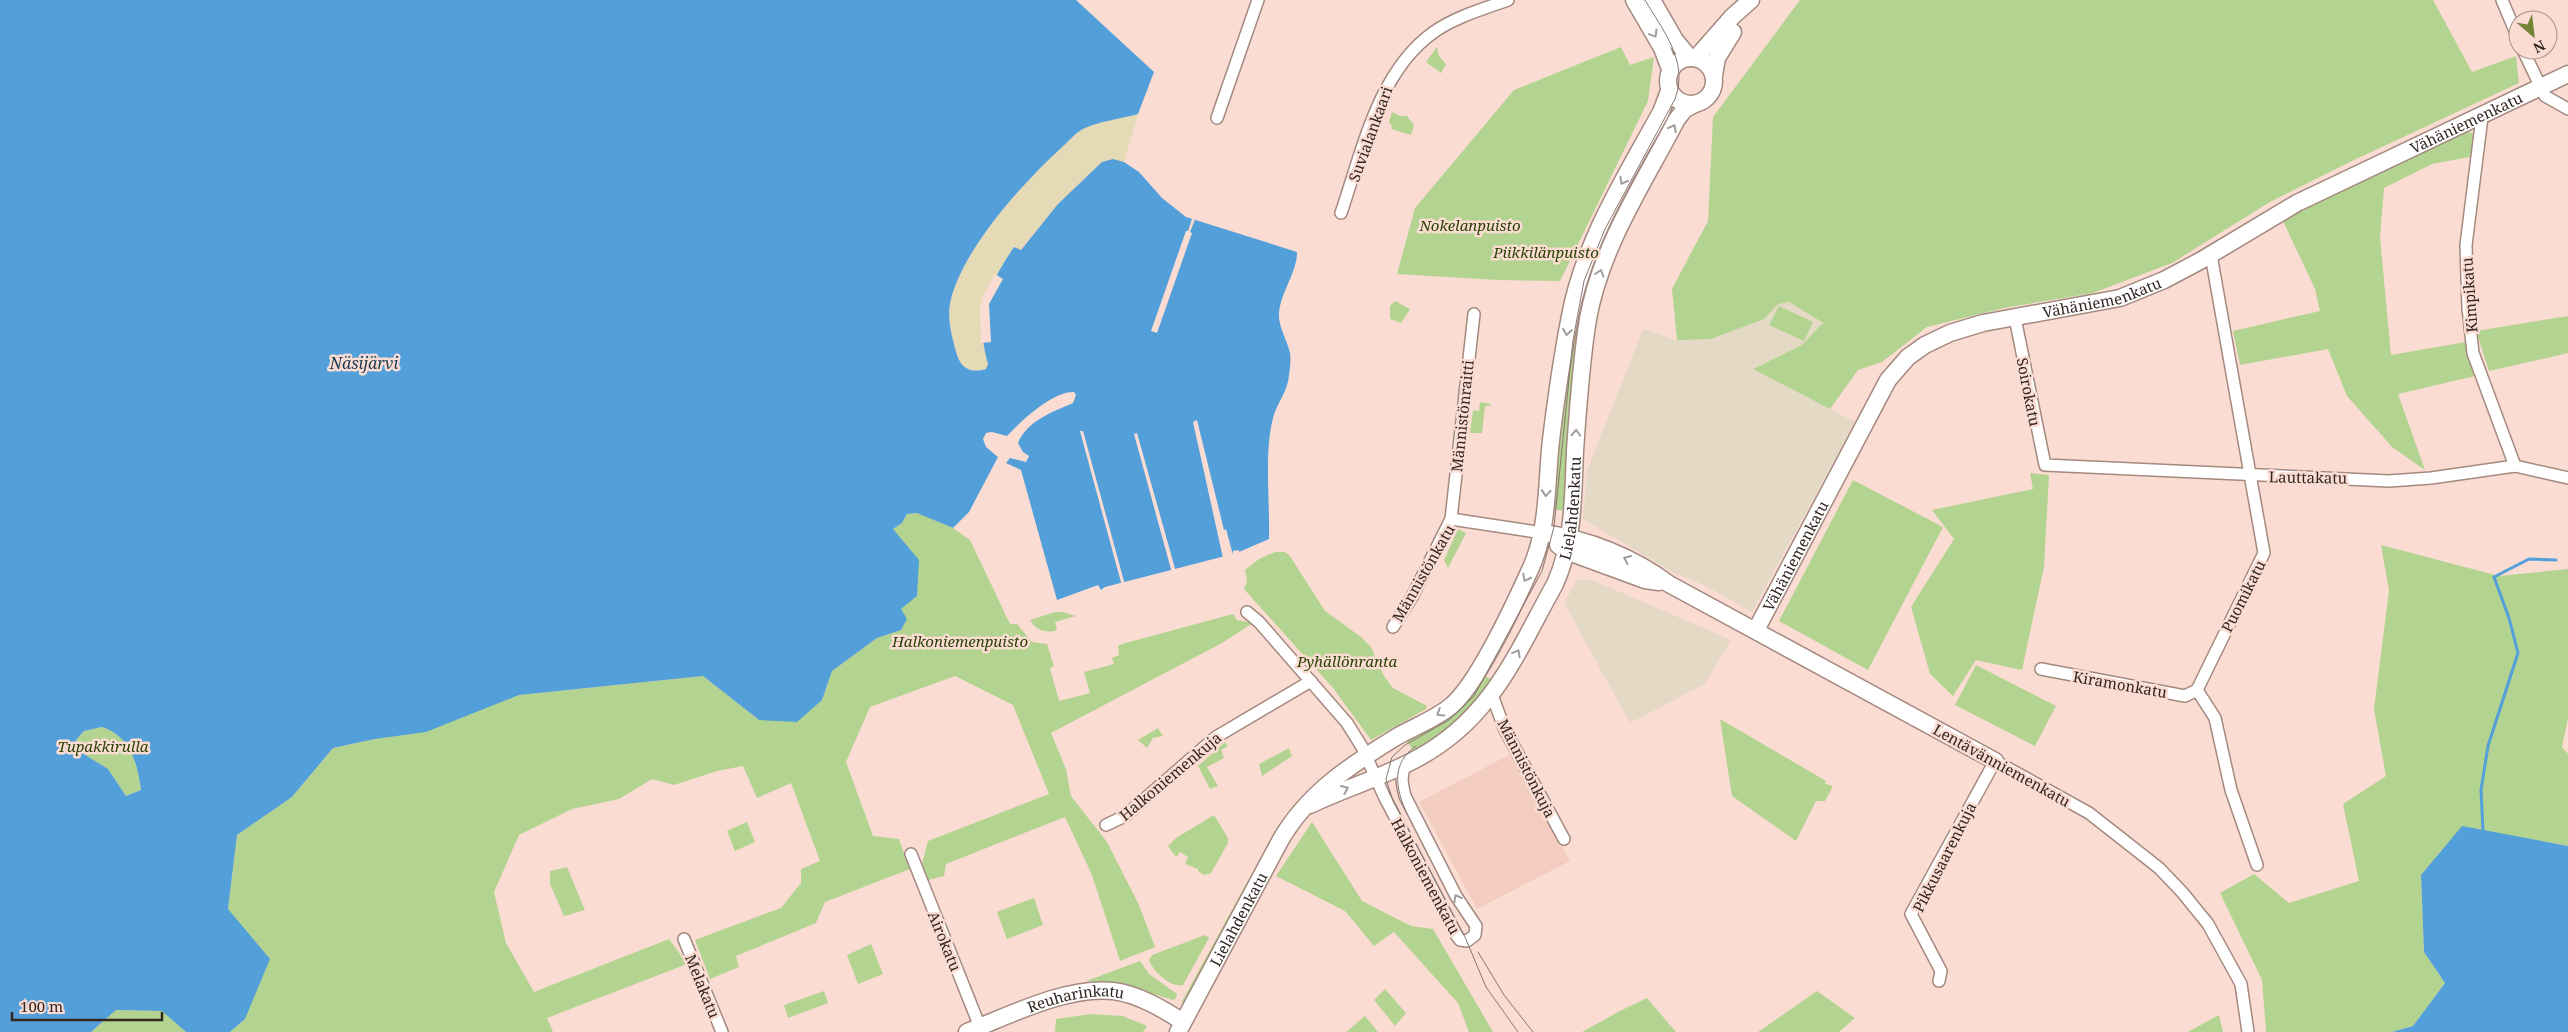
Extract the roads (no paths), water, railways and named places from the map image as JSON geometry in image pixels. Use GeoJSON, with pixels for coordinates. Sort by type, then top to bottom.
{"type":"FeatureCollection","features":[{"type":"Feature","properties":{"kind":"main road"},"geometry":{"type":"LineString","coordinates":[[1634,0],[1662,48],[1670,69]]}},
{"type":"Feature","properties":{"kind":"main road"},"geometry":{"type":"LineString","coordinates":[[1652,0],[1676,40],[1693,58],[1704,62],[1714,74]]}},
{"type":"Feature","properties":{"kind":"main road"},"geometry":{"type":"LineString","coordinates":[[1749,2],[1739,23],[1720,50],[1714,66],[1713,90],[1708,97],[1695,104],[1680,102],[1669,91],[1668,76],[1670,69],[1678,61],[1693,58],[1749,2]]}},
{"type":"Feature","properties":{"kind":"main road","name":"Vähäniemenkatu"},"geometry":{"type":"LineString","coordinates":[[1756,630],[1888,380],[1908,357],[1937,338],[1982,323],[2120,298],[2164,280],[2211,255],[2297,203],[2540,89],[2568,74]]}},
{"type":"Feature","properties":{"kind":"main road","name":"Lielahdenkatu"},"geometry":{"type":"LineString","coordinates":[[1180,1027],[1280,841],[1301,810],[1320,789],[1366,758],[1441,713],[1461,696],[1475,674],[1530,572],[1543,532],[1551,440],[1576,284],[1592,242],[1661,112],[1669,91]]}},
{"type":"Feature","properties":{"kind":"main road","name":"Lielahdenkatu"},"geometry":{"type":"LineString","coordinates":[[1301,810],[1431,751],[1460,731],[1492,695],[1555,584],[1568,543],[1578,409],[1588,318],[1596,287],[1608,251],[1680,114],[1695,104]]}},
{"type":"Feature","properties":{"kind":"main road","name":"Lentävänniemenkatu"},"geometry":{"type":"LineString","coordinates":[[1543,532],[1645,580],[1669,584],[1995,761]]}},
{"type":"Feature","properties":{"kind":"main road","name":"Reuharinkatu"},"geometry":{"type":"LineString","coordinates":[[974,1030],[1064,996],[1094,991],[1115,992],[1134,997],[1180,1027]]}},
{"type":"Feature","properties":{"kind":"street"},"geometry":{"type":"LineString","coordinates":[[1217,118],[1258,0]]}},
{"type":"Feature","properties":{"kind":"street","name":"Suvialankaari"},"geometry":{"type":"LineString","coordinates":[[1341,213],[1384,88],[1400,64],[1434,32],[1461,18],[1508,0]]}},
{"type":"Feature","properties":{"kind":"street"},"geometry":{"type":"LineString","coordinates":[[2502,0],[2508,14]]}},
{"type":"Feature","properties":{"kind":"street"},"geometry":{"type":"LineString","coordinates":[[2527,60],[2545,96],[2568,109]]}},
{"type":"Feature","properties":{"kind":"street","name":"Kimpikatu"},"geometry":{"type":"LineString","coordinates":[[2482,116],[2466,245],[2468,308],[2473,352],[2515,466]]}},
{"type":"Feature","properties":{"kind":"street","name":"Puomikatu"},"geometry":{"type":"LineString","coordinates":[[2197,690],[2264,553],[2211,255]]}},
{"type":"Feature","properties":{"kind":"street","name":"Männistönraitti"},"geometry":{"type":"LineString","coordinates":[[1451,520],[1474,314]]}},
{"type":"Feature","properties":{"kind":"street","name":"Soirokatu"},"geometry":{"type":"LineString","coordinates":[[2015,318],[2045,465]]}},
{"type":"Feature","properties":{"kind":"street","name":"Lauttakatu"},"geometry":{"type":"LineString","coordinates":[[2045,465],[2250,476],[2389,480],[2431,478],[2515,466],[2568,478]]}},
{"type":"Feature","properties":{"kind":"street","name":"Männistönkatu"},"geometry":{"type":"LineString","coordinates":[[1392,627],[1412,597],[1451,520],[1543,532]]}},
{"type":"Feature","properties":{"kind":"street","name":"Halkoniemenkatu"},"geometry":{"type":"LineString","coordinates":[[1247,612],[1259,622],[1347,723],[1457,936],[1460,940],[1467,941],[1475,935],[1476,926],[1456,896],[1405,796],[1402,771],[1406,763]]}},
{"type":"Feature","properties":{"kind":"street","name":"Kiramonkatu"},"geometry":{"type":"LineString","coordinates":[[2041,670],[2185,696],[2197,690]]}},
{"type":"Feature","properties":{"kind":"street","name":"Halkoniemenkuja"},"geometry":{"type":"LineString","coordinates":[[1106,825],[1125,816],[1216,737],[1311,682]]}},
{"type":"Feature","properties":{"kind":"street"},"geometry":{"type":"LineString","coordinates":[[2197,690],[2216,718],[2231,790],[2257,865]]}},
{"type":"Feature","properties":{"kind":"street","name":"Männistönkuja"},"geometry":{"type":"LineString","coordinates":[[1492,695],[1505,730],[1564,840]]}},
{"type":"Feature","properties":{"kind":"street","name":"Pikkusaarenkuja"},"geometry":{"type":"LineString","coordinates":[[1939,980],[1941,971],[1911,914],[1995,761]]}},
{"type":"Feature","properties":{"kind":"street","name":"Lentävänniemenkatu"},"geometry":{"type":"LineString","coordinates":[[1995,761],[2089,813],[2159,868],[2182,892],[2208,924],[2241,984],[2248,1032]]}},
{"type":"Feature","properties":{"kind":"street","name":"Airokatu"},"geometry":{"type":"LineString","coordinates":[[911,854],[974,1030]]}},
{"type":"Feature","properties":{"kind":"street","name":"Melakatu"},"geometry":{"type":"LineString","coordinates":[[684,939],[722,1032]]}},
{"type":"Feature","properties":{"kind":"water","name":"Näsijärvi"},"geometry":{"type":"Polygon","coordinates":[[[0,0],[1076,0],[1154,72],[1138,114],[1096,124],[1077,133],[1012,198],[981,238],[958,279],[951,299],[949,320],[957,355],[962,364],[968,369],[976,371],[986,369],[988,364],[982,330],[986,302],[990,289],[1014,247],[1021,250],[1058,204],[1102,162],[1113,159],[1124,162],[1139,172],[1162,198],[1186,217],[1297,252],[1279,313],[1280,323],[1289,348],[1290,361],[1287,386],[1273,418],[1270,432],[1268,462],[1269,539],[1239,552],[1239,550],[1233,551],[1233,554],[1105,587],[1101,590],[1098,585],[1057,600],[1021,470],[1006,463],[1010,458],[1026,462],[1029,456],[1023,452],[1018,443],[1022,435],[1041,418],[1073,403],[1076,395],[1074,392],[1057,396],[1029,415],[1007,436],[992,432],[986,433],[983,439],[986,447],[998,457],[969,512],[953,528],[917,513],[907,514],[902,523],[893,529],[919,560],[917,596],[901,609],[907,619],[901,630],[877,638],[832,671],[822,700],[797,722],[759,720],[703,676],[519,695],[426,732],[375,739],[333,748],[292,797],[237,835],[228,909],[270,959],[245,1019],[230,1032],[186,1032],[162,1011],[116,1010],[91,1032],[0,1032],[0,0]],[[102,727],[84,731],[76,740],[82,753],[108,769],[126,796],[141,790],[135,760],[126,744],[112,731],[102,727]]]}},
{"type":"Feature","properties":{"kind":"water"},"geometry":{"type":"Polygon","coordinates":[[[2462,826],[2568,846],[2568,1032],[2392,1032],[2413,1026],[2445,983],[2424,952],[2421,875],[2462,826]]]}},
{"type":"Feature","properties":{"kind":"waterway"},"geometry":{"type":"LineString","coordinates":[[2483,830],[2481,790],[2488,746],[2518,653],[2509,618],[2494,577],[2529,559],[2556,560]]}},
{"type":"Feature","properties":{"kind":"tram line"},"geometry":{"type":"LineString","coordinates":[[1518,1032],[1486,987],[1465,937],[1393,801],[1386,779],[1392,757],[1405,745],[1449,720],[1474,696],[1542,571],[1554,527],[1573,340],[1584,281],[1605,229],[1675,99],[1678,85],[1679,72],[1672,47],[1645,0]]}},
{"type":"Feature","properties":{"kind":"tram line"},"geometry":{"type":"LineString","coordinates":[[1407,814],[1398,786],[1399,769],[1402,761],[1416,746]]}},
{"type":"Feature","properties":{"kind":"tram line"},"geometry":{"type":"LineString","coordinates":[[1478,952],[1504,995],[1533,1032]]}},
{"type":"Feature","properties":{"kind":"park label","name":"Nokelanpuisto"},"geometry":{"type":"Point","coordinates":[1470,225]}},
{"type":"Feature","properties":{"kind":"park label","name":"Piikkilänpuisto"},"geometry":{"type":"Point","coordinates":[1546,252]}},
{"type":"Feature","properties":{"kind":"park label","name":"Halkoniemenpuisto"},"geometry":{"type":"Point","coordinates":[960,641]}},
{"type":"Feature","properties":{"kind":"park label","name":"Pyhällönranta"},"geometry":{"type":"Point","coordinates":[1347,661]}},
{"type":"Feature","properties":{"kind":"park label","name":"Tupakkirulla"},"geometry":{"type":"Point","coordinates":[103,746]}}]}
